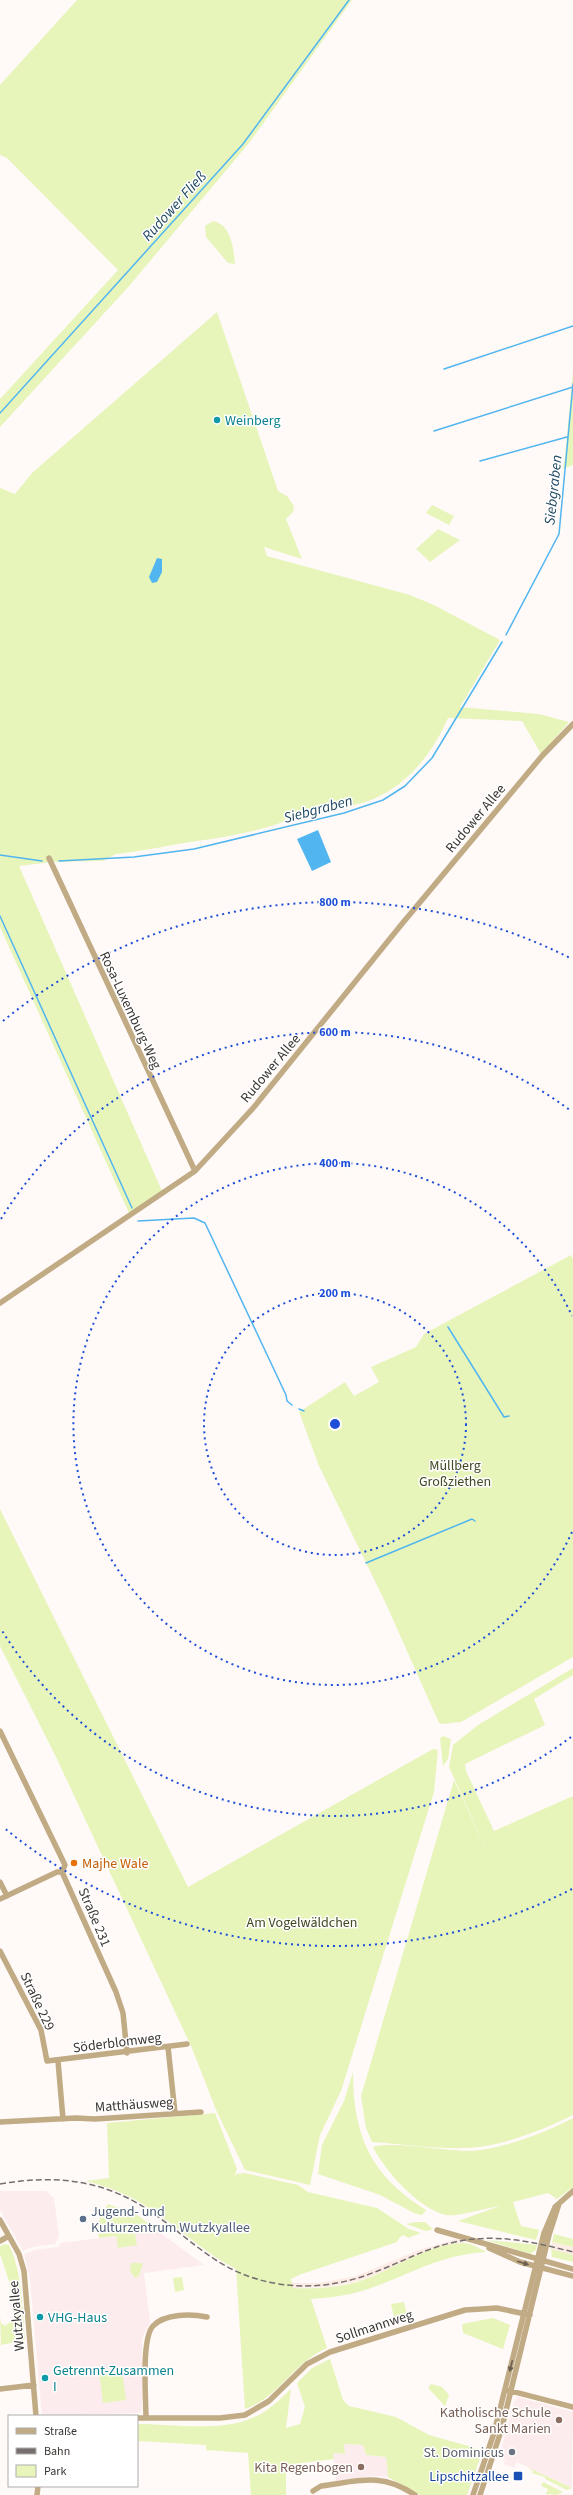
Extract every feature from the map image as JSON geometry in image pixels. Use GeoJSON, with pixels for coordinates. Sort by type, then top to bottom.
{"type":"FeatureCollection","features":[{"type":"Feature","properties":{"kind":"street","name":"Rudower Allee"},"geometry":{"type":"LineString","coordinates":[[0,1303],[195,1171],[254,1107],[401,925],[542,756],[573,724]]}},
{"type":"Feature","properties":{"kind":"street","name":"Rosa-Luxemburg-Weg"},"geometry":{"type":"LineString","coordinates":[[49,858],[195,1171]]}},
{"type":"Feature","properties":{"kind":"street","name":"Straße 231"},"geometry":{"type":"LineString","coordinates":[[0,1731],[65,1865],[62,1872],[119,2001],[127,2053]]}},
{"type":"Feature","properties":{"kind":"street"},"geometry":{"type":"LineString","coordinates":[[0,1899],[57,1872],[62,1872]]}},
{"type":"Feature","properties":{"kind":"street"},"geometry":{"type":"LineString","coordinates":[[0,1882],[7,1896]]}},
{"type":"Feature","properties":{"kind":"street","name":"Straße 229"},"geometry":{"type":"LineString","coordinates":[[0,1951],[41,2030],[46,2059],[50,2062]]}},
{"type":"Feature","properties":{"kind":"street","name":"Söderblomweg"},"geometry":{"type":"LineString","coordinates":[[50,2062],[187,2044]]}},
{"type":"Feature","properties":{"kind":"street"},"geometry":{"type":"LineString","coordinates":[[168,2047],[175,2113]]}},
{"type":"Feature","properties":{"kind":"street"},"geometry":{"type":"LineString","coordinates":[[58,2062],[63,2119]]}},
{"type":"Feature","properties":{"kind":"street","name":"Matthäusweg"},"geometry":{"type":"LineString","coordinates":[[0,2122],[70,2118],[95,2119],[201,2112]]}},
{"type":"Feature","properties":{"kind":"street"},"geometry":{"type":"LineString","coordinates":[[480,2495],[497,2445],[508,2390],[540,2260],[548,2220],[555,2207],[573,2191]]}},
{"type":"Feature","properties":{"kind":"street","name":"Wutzkyallee"},"geometry":{"type":"LineString","coordinates":[[0,2220],[19,2254],[24,2272],[36,2415]]}},
{"type":"Feature","properties":{"kind":"street"},"geometry":{"type":"LineString","coordinates":[[437,2230],[573,2269]]}},
{"type":"Feature","properties":{"kind":"street"},"geometry":{"type":"LineString","coordinates":[[0,2241],[9,2236]]}},
{"type":"Feature","properties":{"kind":"street"},"geometry":{"type":"LineString","coordinates":[[486,2245],[503,2256],[573,2276]]}},
{"type":"Feature","properties":{"kind":"street","name":"Sollmannweg"},"geometry":{"type":"LineString","coordinates":[[146,2418],[220,2418],[244,2415],[269,2401],[312,2361],[330,2352],[465,2310],[492,2308],[527,2314]]}},
{"type":"Feature","properties":{"kind":"street"},"geometry":{"type":"LineString","coordinates":[[138,2418],[146,2418],[147,2347],[151,2329],[157,2322],[169,2318],[194,2315],[207,2317]]}},
{"type":"Feature","properties":{"kind":"street"},"geometry":{"type":"LineString","coordinates":[[0,2389],[34,2385]]}},
{"type":"Feature","properties":{"kind":"street"},"geometry":{"type":"LineString","coordinates":[[508,2390],[573,2407]]}},
{"type":"Feature","properties":{"kind":"street"},"geometry":{"type":"LineString","coordinates":[[473,2495],[490,2448],[508,2390]]}},
{"type":"Feature","properties":{"kind":"street"},"geometry":{"type":"LineString","coordinates":[[313,2491],[321,2486],[381,2480],[397,2483],[415,2495]]}},
{"type":"Feature","properties":{"kind":"shaded area"},"geometry":{"type":"Polygon","coordinates":[[[0,2191],[46,2191],[54,2198],[59,2236],[55,2244],[32,2247],[23,2251],[0,2210],[0,2191]]]}},
{"type":"Feature","properties":{"kind":"shaded area"},"geometry":{"type":"Polygon","coordinates":[[[158,2231],[204,2265],[144,2273],[150,2322],[142,2339],[142,2410],[138,2413],[42,2415],[30,2279],[24,2254],[35,2250],[58,2247],[61,2243],[158,2231]]]}},
{"type":"Feature","properties":{"kind":"shaded area"},"geometry":{"type":"Polygon","coordinates":[[[456,2239],[465,2243],[454,2245],[358,2281],[329,2287],[290,2288],[290,2283],[319,2283],[356,2276],[419,2250],[456,2239]]]}},
{"type":"Feature","properties":{"kind":"shaded area"},"geometry":{"type":"Polygon","coordinates":[[[552,2242],[573,2247],[573,2255],[551,2249],[552,2242]]]}},
{"type":"Feature","properties":{"kind":"shaded area"},"geometry":{"type":"Polygon","coordinates":[[[518,2397],[573,2412],[572,2488],[517,2462],[514,2468],[504,2464],[505,2459],[499,2457],[514,2402],[518,2397]]]}},
{"type":"Feature","properties":{"kind":"shaded area","name":"Kita Regenbogen"},"geometry":{"type":"Polygon","coordinates":[[[343,2444],[363,2445],[366,2455],[386,2457],[388,2477],[372,2476],[336,2481],[333,2453],[345,2454],[343,2444]]]}},
{"type":"Feature","properties":{"kind":"green space"},"geometry":{"type":"Polygon","coordinates":[[[77,0],[352,0],[249,143],[130,285],[0,427],[0,399],[118,270],[7,158],[0,155],[0,85],[77,0]]]}},
{"type":"Feature","properties":{"kind":"green space"},"geometry":{"type":"Polygon","coordinates":[[[213,221],[219,223],[228,232],[234,251],[235,264],[228,263],[206,237],[205,226],[213,221]]]}},
{"type":"Feature","properties":{"kind":"green space"},"geometry":{"type":"Polygon","coordinates":[[[217,312],[278,491],[287,496],[294,506],[293,512],[286,519],[302,559],[264,547],[267,556],[410,595],[434,605],[500,640],[460,707],[539,714],[569,722],[541,754],[522,721],[448,718],[441,734],[432,748],[409,775],[396,786],[365,802],[348,806],[306,809],[298,812],[285,821],[262,829],[229,836],[116,854],[103,861],[52,862],[19,866],[162,1191],[129,1213],[0,927],[0,488],[15,494],[32,473],[217,312]]]}},
{"type":"Feature","properties":{"kind":"green space"},"geometry":{"type":"Polygon","coordinates":[[[573,371],[573,465],[563,469],[565,457],[573,371]]]}},
{"type":"Feature","properties":{"kind":"green space"},"geometry":{"type":"Polygon","coordinates":[[[432,505],[454,516],[449,525],[426,513],[432,505]]]}},
{"type":"Feature","properties":{"kind":"green space"},"geometry":{"type":"Polygon","coordinates":[[[438,529],[460,540],[430,562],[416,549],[438,529]]]}},
{"type":"Feature","properties":{"kind":"green space","name":"Müllberg Großziethen"},"geometry":{"type":"Polygon","coordinates":[[[571,1255],[573,1259],[573,1657],[461,1722],[442,1724],[439,1723],[387,1606],[319,1466],[299,1412],[345,1382],[354,1396],[379,1382],[371,1367],[416,1347],[424,1334],[571,1255]]]}},
{"type":"Feature","properties":{"kind":"green space","name":"Am Vogelwäldchen"},"geometry":{"type":"Polygon","coordinates":[[[0,1509],[188,1887],[433,1749],[438,1750],[434,1792],[341,2091],[320,2135],[310,2185],[245,2170],[217,2112],[191,2046],[56,1757],[0,1646],[0,1509]]]}},
{"type":"Feature","properties":{"kind":"green space"},"geometry":{"type":"Polygon","coordinates":[[[573,1668],[573,1675],[534,1699],[545,1725],[465,1764],[466,1771],[494,1831],[573,1796],[573,2115],[506,2142],[478,2147],[442,2148],[372,2142],[366,2128],[361,2096],[454,1780],[491,1860],[449,1767],[453,1745],[478,1725],[573,1668]]]}},
{"type":"Feature","properties":{"kind":"green space"},"geometry":{"type":"Polygon","coordinates":[[[443,1736],[451,1739],[448,1759],[443,1766],[440,1738],[443,1736]]]}},
{"type":"Feature","properties":{"kind":"green space"},"geometry":{"type":"Polygon","coordinates":[[[353,2072],[357,2116],[362,2135],[369,2152],[391,2183],[407,2197],[426,2210],[422,2215],[414,2213],[380,2195],[318,2174],[322,2145],[344,2101],[353,2072]]]}},
{"type":"Feature","properties":{"kind":"green space"},"geometry":{"type":"Polygon","coordinates":[[[215,2113],[237,2169],[234,2177],[236,2174],[245,2173],[298,2185],[308,2192],[377,2208],[409,2229],[421,2233],[408,2238],[404,2235],[400,2237],[397,2242],[299,2275],[291,2279],[293,2288],[325,2288],[357,2282],[422,2253],[449,2245],[466,2243],[486,2252],[452,2257],[356,2293],[311,2299],[327,2348],[315,2354],[305,2362],[267,2397],[245,2409],[236,2269],[224,2263],[202,2248],[142,2203],[118,2192],[85,2181],[109,2178],[107,2123],[215,2113]]]}},
{"type":"Feature","properties":{"kind":"green space"},"geometry":{"type":"Polygon","coordinates":[[[573,2118],[573,2187],[557,2199],[548,2193],[513,2202],[521,2226],[539,2230],[536,2240],[458,2221],[500,2206],[465,2214],[446,2215],[425,2205],[404,2188],[394,2177],[378,2157],[373,2147],[392,2145],[458,2151],[481,2150],[522,2140],[573,2118]]]}},
{"type":"Feature","properties":{"kind":"green space"},"geometry":{"type":"Polygon","coordinates":[[[108,2204],[139,2216],[158,2231],[99,2238],[97,2224],[108,2204]]]}},
{"type":"Feature","properties":{"kind":"green space"},"geometry":{"type":"Polygon","coordinates":[[[425,2222],[433,2229],[426,2231],[406,2224],[425,2222]]]}},
{"type":"Feature","properties":{"kind":"green space"},"geometry":{"type":"Polygon","coordinates":[[[135,2234],[137,2245],[118,2248],[116,2236],[135,2234]]]}},
{"type":"Feature","properties":{"kind":"green space"},"geometry":{"type":"Polygon","coordinates":[[[554,2234],[573,2239],[573,2247],[552,2242],[554,2234]]]}},
{"type":"Feature","properties":{"kind":"green space"},"geometry":{"type":"Polygon","coordinates":[[[487,2240],[537,2245],[536,2250],[530,2254],[487,2240]]]}},
{"type":"Feature","properties":{"kind":"green space"},"geometry":{"type":"Polygon","coordinates":[[[5,2244],[9,2245],[17,2268],[21,2292],[25,2340],[1,2345],[0,2316],[1,2323],[5,2326],[14,2319],[10,2284],[0,2254],[0,2246],[5,2244]]]}},
{"type":"Feature","properties":{"kind":"green space"},"geometry":{"type":"Polygon","coordinates":[[[551,2249],[573,2255],[573,2262],[552,2257],[551,2249]]]}},
{"type":"Feature","properties":{"kind":"green space"},"geometry":{"type":"Polygon","coordinates":[[[131,2263],[143,2263],[139,2276],[135,2278],[130,2271],[131,2263]]]}},
{"type":"Feature","properties":{"kind":"green space"},"geometry":{"type":"Polygon","coordinates":[[[182,2277],[184,2290],[175,2292],[173,2278],[182,2277]]]}},
{"type":"Feature","properties":{"kind":"green space"},"geometry":{"type":"Polygon","coordinates":[[[404,2302],[408,2319],[395,2322],[391,2304],[404,2302]]]}},
{"type":"Feature","properties":{"kind":"green space"},"geometry":{"type":"Polygon","coordinates":[[[493,2318],[510,2325],[503,2349],[463,2333],[462,2324],[493,2318]]]}},
{"type":"Feature","properties":{"kind":"green space"},"geometry":{"type":"Polygon","coordinates":[[[330,2359],[343,2400],[349,2406],[396,2417],[429,2435],[483,2450],[467,2495],[420,2495],[388,2477],[386,2457],[366,2455],[363,2445],[344,2444],[345,2454],[333,2453],[334,2459],[286,2465],[286,2495],[251,2495],[248,2453],[206,2450],[206,2445],[138,2441],[138,2424],[211,2426],[240,2422],[263,2412],[291,2389],[286,2428],[300,2424],[305,2407],[297,2383],[312,2368],[330,2359]]]}},
{"type":"Feature","properties":{"kind":"green space"},"geometry":{"type":"Polygon","coordinates":[[[122,2371],[126,2400],[103,2403],[99,2373],[122,2371]]]}},
{"type":"Feature","properties":{"kind":"green space"},"geometry":{"type":"Polygon","coordinates":[[[431,2384],[442,2387],[449,2395],[445,2406],[428,2388],[431,2384]]]}},
{"type":"Feature","properties":{"kind":"green space"},"geometry":{"type":"Polygon","coordinates":[[[527,2467],[572,2488],[567,2490],[545,2479],[545,2477],[532,2473],[533,2471],[527,2467]]]}},
{"type":"Feature","properties":{"kind":"green space"},"geometry":{"type":"Polygon","coordinates":[[[543,2482],[563,2492],[557,2495],[546,2494],[548,2489],[541,2486],[543,2482]]]}},
{"type":"Feature","properties":{"kind":"water"},"geometry":{"type":"Polygon","coordinates":[[[157,558],[162,559],[162,572],[157,582],[152,583],[149,577],[157,558]]]}},
{"type":"Feature","properties":{"kind":"water"},"geometry":{"type":"Polygon","coordinates":[[[318,830],[331,862],[312,871],[297,839],[318,830]]]}},
{"type":"Feature","properties":{"kind":"waterway","name":"Rudower Fließ"},"geometry":{"type":"LineString","coordinates":[[0,413],[243,144],[349,0]]}},
{"type":"Feature","properties":{"kind":"waterway"},"geometry":{"type":"LineString","coordinates":[[444,369],[573,326]]}},
{"type":"Feature","properties":{"kind":"waterway","name":"Siebgraben"},"geometry":{"type":"LineString","coordinates":[[506,635],[559,534],[573,384]]}},
{"type":"Feature","properties":{"kind":"waterway"},"geometry":{"type":"LineString","coordinates":[[434,431],[573,387]]}},
{"type":"Feature","properties":{"kind":"waterway"},"geometry":{"type":"LineString","coordinates":[[480,461],[567,437]]}},
{"type":"Feature","properties":{"kind":"waterway","name":"Siebgraben"},"geometry":{"type":"LineString","coordinates":[[59,861],[134,857],[194,849],[344,813],[383,800],[405,786],[432,758],[502,642]]}},
{"type":"Feature","properties":{"kind":"waterway","name":"Siebgraben"},"geometry":{"type":"LineString","coordinates":[[0,855],[42,861]]}},
{"type":"Feature","properties":{"kind":"waterway"},"geometry":{"type":"LineString","coordinates":[[0,916],[132,1208]]}},
{"type":"Feature","properties":{"kind":"waterway"},"geometry":{"type":"LineString","coordinates":[[138,1221],[194,1218],[205,1223],[286,1395],[287,1401],[292,1405]]}},
{"type":"Feature","properties":{"kind":"waterway"},"geometry":{"type":"LineString","coordinates":[[448,1327],[504,1417],[509,1416]]}},
{"type":"Feature","properties":{"kind":"waterway"},"geometry":{"type":"LineString","coordinates":[[299,1409],[304,1411]]}},
{"type":"Feature","properties":{"kind":"waterway"},"geometry":{"type":"LineString","coordinates":[[366,1563],[472,1519],[475,1521]]}},
{"type":"Feature","properties":{"kind":"railway"},"geometry":{"type":"LineString","coordinates":[[0,2184],[21,2181],[62,2180],[101,2187],[120,2194],[139,2204],[227,2267],[259,2280],[279,2284],[316,2286],[352,2280],[434,2248],[470,2239],[485,2238],[515,2240],[573,2252]]}},
{"type":"Feature","properties":{"kind":"place","name":"Weinberg"},"geometry":{"type":"Point","coordinates":[217,420]}},
{"type":"Feature","properties":{"kind":"place","name":"Majhe Wale"},"geometry":{"type":"Point","coordinates":[74,1863]}},
{"type":"Feature","properties":{"kind":"place","name":"Jugend- und Kulturzentrum Wutzkyallee"},"geometry":{"type":"Point","coordinates":[83,2219]}},
{"type":"Feature","properties":{"kind":"place","name":"VHG-Haus"},"geometry":{"type":"Point","coordinates":[40,2317]}},
{"type":"Feature","properties":{"kind":"place","name":"Getrennt-Zusammen I"},"geometry":{"type":"Point","coordinates":[45,2378]}},
{"type":"Feature","properties":{"kind":"place","name":"Katholische Schule Sankt Marien"},"geometry":{"type":"Point","coordinates":[559,2420]}},
{"type":"Feature","properties":{"kind":"place","name":"St. Dominicus"},"geometry":{"type":"Point","coordinates":[512,2452]}},
{"type":"Feature","properties":{"kind":"place","name":"Kita Regenbogen"},"geometry":{"type":"Point","coordinates":[361,2467]}},
{"type":"Feature","properties":{"kind":"place","name":"Lipschitzallee"},"geometry":{"type":"Point","coordinates":[518,2476]}}]}
